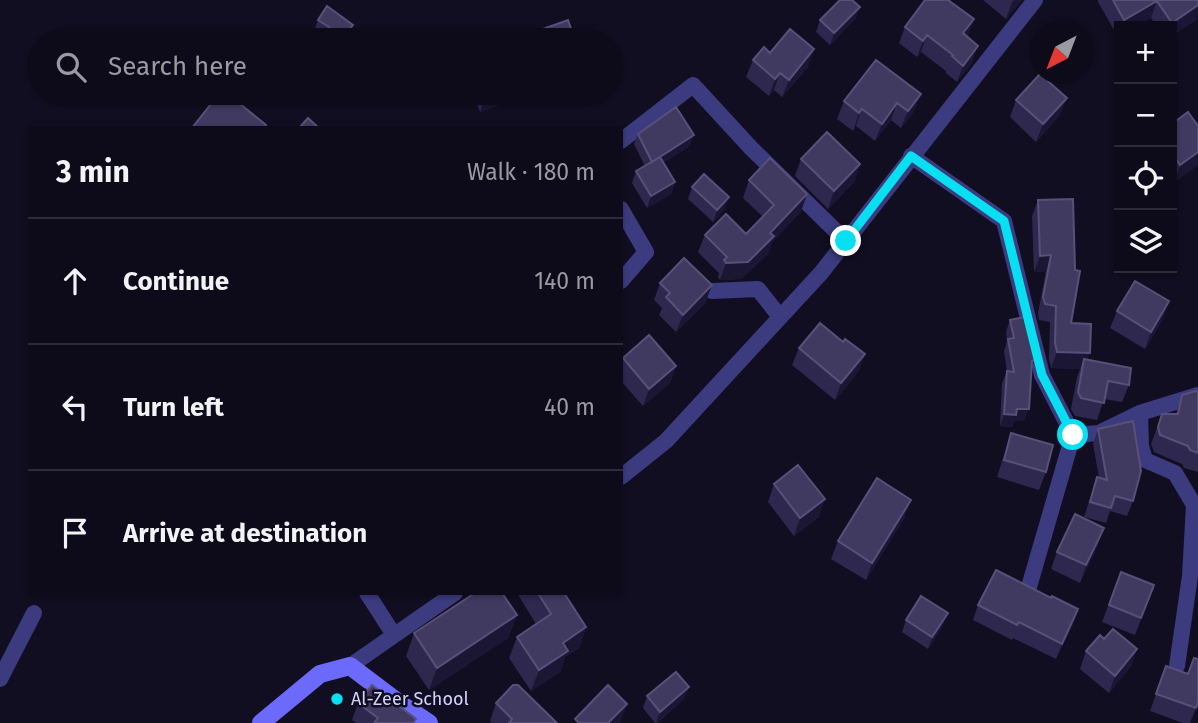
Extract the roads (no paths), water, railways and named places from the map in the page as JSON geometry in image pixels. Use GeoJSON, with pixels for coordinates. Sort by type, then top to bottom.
{"type":"FeatureCollection","features":[{"type":"Feature","properties":{"kind":"street"},"geometry":{"type":"LineString","coordinates":[[623,475],[666,441],[821,273],[1035,0]]}},
{"type":"Feature","properties":{"kind":"street"},"geometry":{"type":"LineString","coordinates":[[623,139],[693,85],[751,148],[846,241]]}},
{"type":"Feature","properties":{"kind":"street"},"geometry":{"type":"LineString","coordinates":[[911,156],[1004,221],[1042,375],[1073,435],[1029,587]]}},
{"type":"Feature","properties":{"kind":"street"},"geometry":{"type":"LineString","coordinates":[[623,212],[646,251],[623,279]]}},
{"type":"Feature","properties":{"kind":"street"},"geometry":{"type":"LineString","coordinates":[[712,291],[758,289],[780,317]]}},
{"type":"Feature","properties":{"kind":"street"},"geometry":{"type":"LineString","coordinates":[[1073,435],[1099,433],[1140,414],[1198,395]]}},
{"type":"Feature","properties":{"kind":"street"},"geometry":{"type":"LineString","coordinates":[[1140,414],[1141,446],[1145,460],[1175,473],[1194,505],[1190,576],[1177,666]]}},
{"type":"Feature","properties":{"kind":"street"},"geometry":{"type":"LineString","coordinates":[[368,595],[394,635]]}},
{"type":"Feature","properties":{"kind":"street"},"geometry":{"type":"LineString","coordinates":[[261,723],[320,674],[350,666],[452,595]]}},
{"type":"Feature","properties":{"kind":"street"},"geometry":{"type":"LineString","coordinates":[[0,679],[34,613]]}},
{"type":"Feature","properties":{"kind":"street"},"geometry":{"type":"LineString","coordinates":[[350,666],[429,723]]}},
{"type":"Feature","properties":{"kind":"place","name":"Al-Zeer School"},"geometry":{"type":"Point","coordinates":[337,699]}}]}
